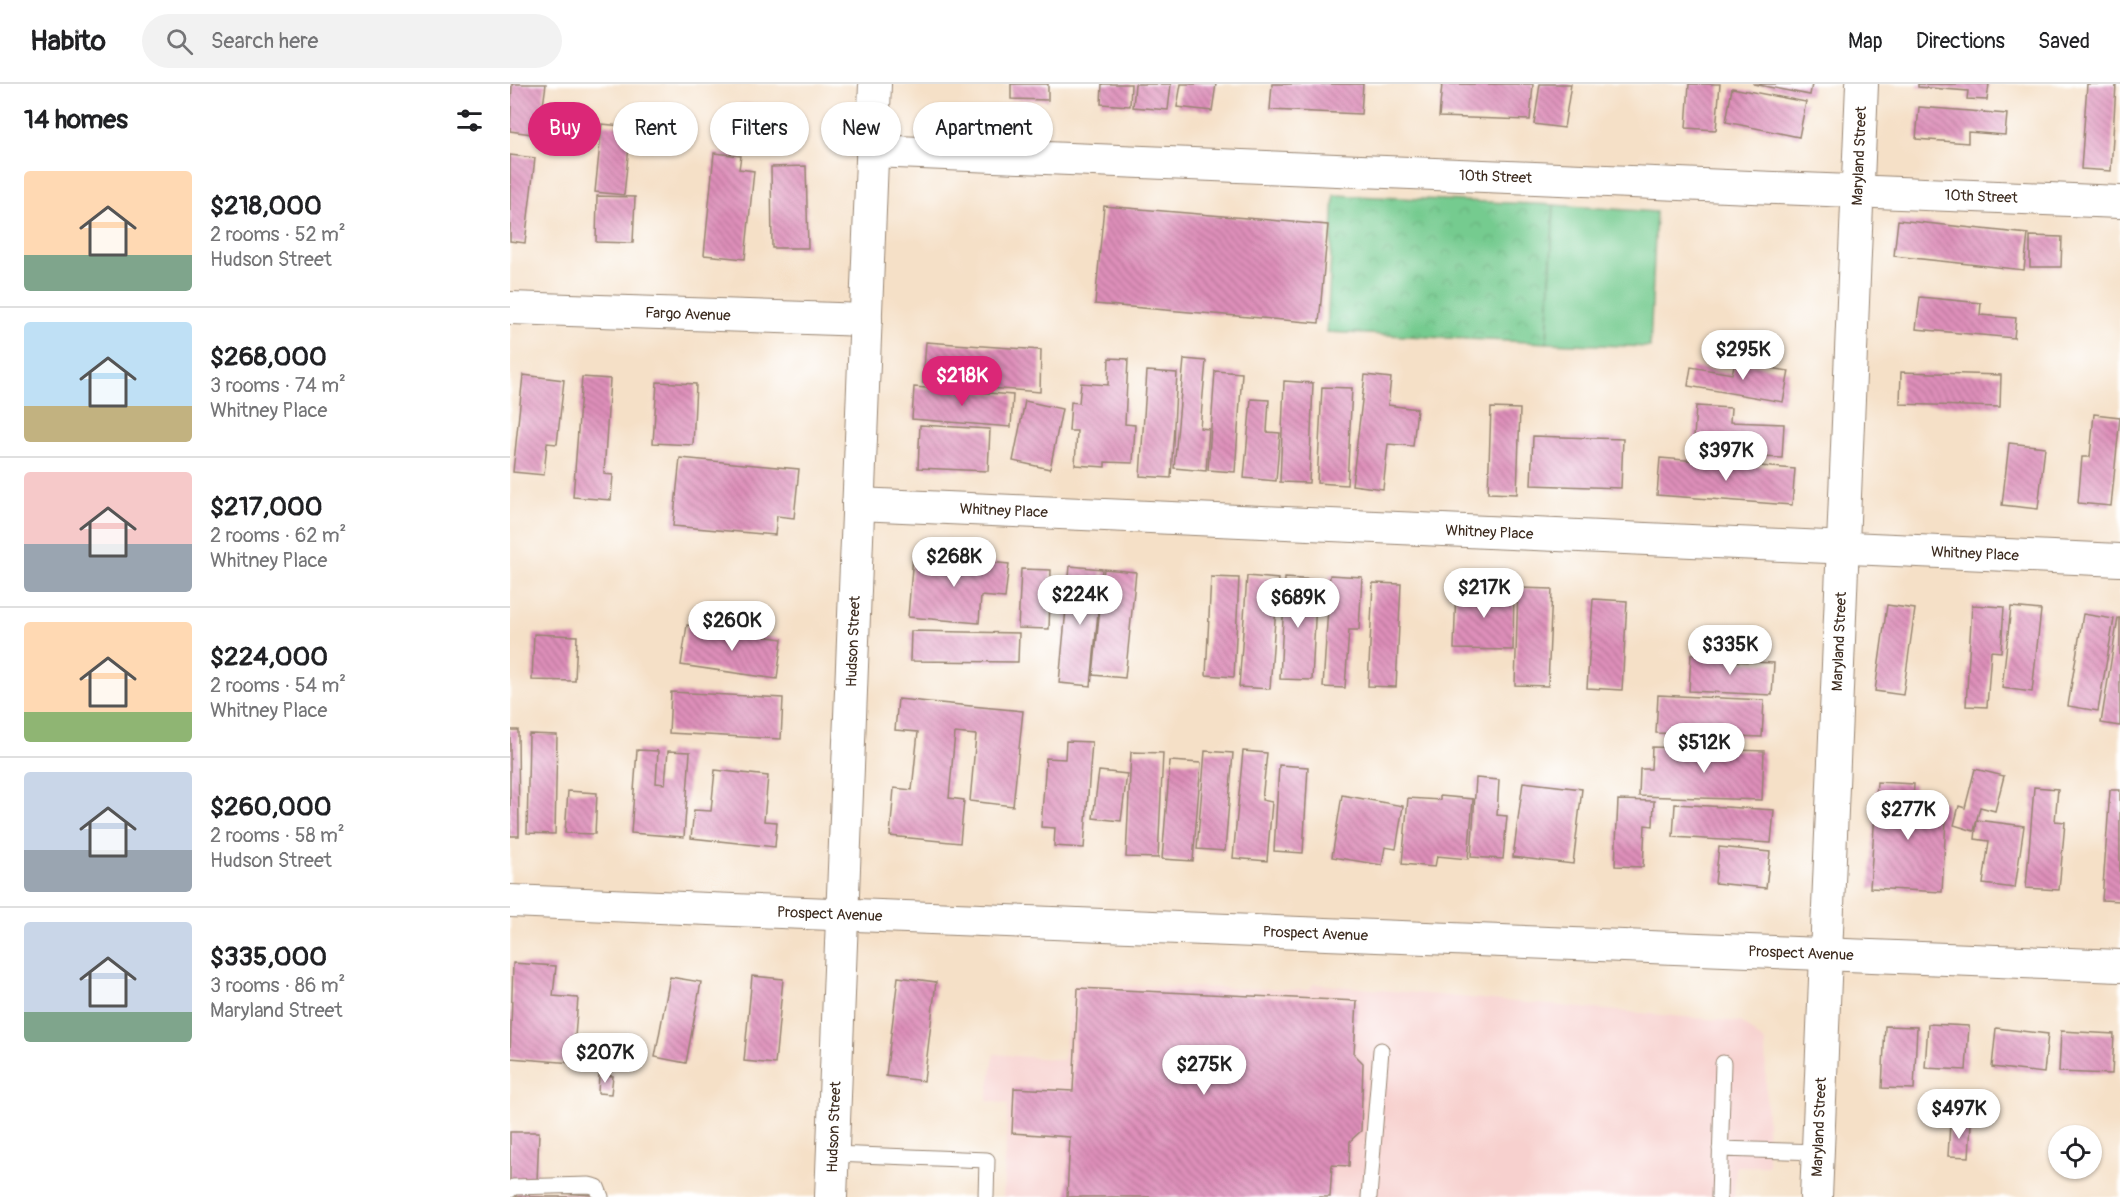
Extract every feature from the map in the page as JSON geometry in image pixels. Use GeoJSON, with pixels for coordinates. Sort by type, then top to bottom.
{"type":"FeatureCollection","features":[{"type":"Feature","properties":{"kind":"street","name":"Hudson Street"},"geometry":{"type":"LineString","coordinates":[[874,102],[875,84]]}},
{"type":"Feature","properties":{"kind":"street","name":"Maryland Street"},"geometry":{"type":"LineString","coordinates":[[1816,1197],[1862,84]]}},
{"type":"Feature","properties":{"kind":"street","name":"10th Street"},"geometry":{"type":"LineString","coordinates":[[901,152],[2120,202]]}},
{"type":"Feature","properties":{"kind":"street","name":"Hudson Street"},"geometry":{"type":"LineString","coordinates":[[831,1197],[872,156]]}},
{"type":"Feature","properties":{"kind":"street","name":"Fargo Avenue"},"geometry":{"type":"LineString","coordinates":[[510,308],[866,320]]}},
{"type":"Feature","properties":{"kind":"street","name":"Whitney Place"},"geometry":{"type":"LineString","coordinates":[[858,504],[2120,560]]}},
{"type":"Feature","properties":{"kind":"street","name":"Prospect Avenue"},"geometry":{"type":"LineString","coordinates":[[510,901],[2120,966]]}},
{"type":"Feature","properties":{"kind":"lane"},"geometry":{"type":"LineString","coordinates":[[1369,1197],[1381,1050]]}},
{"type":"Feature","properties":{"kind":"lane"},"geometry":{"type":"LineString","coordinates":[[1719,1197],[1723,1063]]}},
{"type":"Feature","properties":{"kind":"lane"},"geometry":{"type":"LineString","coordinates":[[1720,1149],[1818,1152]]}},
{"type":"Feature","properties":{"kind":"lane"},"geometry":{"type":"LineString","coordinates":[[833,1154],[987,1160],[986,1197]]}},
{"type":"Feature","properties":{"kind":"lane"},"geometry":{"type":"LineString","coordinates":[[510,1190],[513,1187],[589,1185],[597,1187],[601,1197]]}},
{"type":"Feature","properties":{"kind":"shaded area"},"geometry":{"type":"Polygon","coordinates":[[[1074,984],[1308,990],[1314,984],[1741,1022],[1765,1043],[1768,1166],[1736,1166],[1734,1197],[1003,1197],[1008,1104],[987,1101],[994,1054],[1063,1060],[1074,984]]]}},
{"type":"Feature","properties":{"kind":"green space"},"geometry":{"type":"Polygon","coordinates":[[[1334,195],[1554,205],[1547,343],[1327,332],[1334,195]]]}},
{"type":"Feature","properties":{"kind":"green space"},"geometry":{"type":"Polygon","coordinates":[[[1554,205],[1656,212],[1650,347],[1547,343],[1554,205]]]}},
{"type":"Feature","properties":{"kind":"building"},"geometry":{"type":"Polygon","coordinates":[[[512,84],[546,84],[544,102],[528,102],[528,133],[510,131],[512,84]]]}},
{"type":"Feature","properties":{"kind":"building"},"geometry":{"type":"Polygon","coordinates":[[[1011,84],[1048,84],[1048,100],[1011,99],[1011,84]]]}},
{"type":"Feature","properties":{"kind":"building"},"geometry":{"type":"Polygon","coordinates":[[[1102,84],[1131,84],[1130,106],[1101,104],[1102,84]]]}},
{"type":"Feature","properties":{"kind":"building"},"geometry":{"type":"Polygon","coordinates":[[[1135,84],[1171,84],[1168,110],[1133,107],[1135,84]]]}},
{"type":"Feature","properties":{"kind":"building"},"geometry":{"type":"Polygon","coordinates":[[[1181,84],[1216,84],[1212,111],[1177,107],[1181,84]]]}},
{"type":"Feature","properties":{"kind":"building"},"geometry":{"type":"Polygon","coordinates":[[[1272,84],[1363,84],[1361,114],[1270,110],[1272,84]]]}},
{"type":"Feature","properties":{"kind":"building"},"geometry":{"type":"Polygon","coordinates":[[[1442,84],[1533,84],[1530,120],[1439,117],[1442,84]]]}},
{"type":"Feature","properties":{"kind":"building"},"geometry":{"type":"Polygon","coordinates":[[[1540,84],[1571,84],[1564,128],[1534,124],[1540,84]]]}},
{"type":"Feature","properties":{"kind":"building"},"geometry":{"type":"Polygon","coordinates":[[[1689,84],[1720,84],[1716,130],[1686,128],[1689,84]]]}},
{"type":"Feature","properties":{"kind":"building"},"geometry":{"type":"Polygon","coordinates":[[[1753,84],[1812,84],[1810,95],[1753,84]]]}},
{"type":"Feature","properties":{"kind":"building"},"geometry":{"type":"Polygon","coordinates":[[[1918,84],[1989,84],[1987,100],[1967,99],[1968,91],[1918,87],[1918,84]]]}},
{"type":"Feature","properties":{"kind":"building"},"geometry":{"type":"Polygon","coordinates":[[[2087,84],[2116,84],[2111,171],[2081,169],[2087,84]]]}},
{"type":"Feature","properties":{"kind":"building"},"geometry":{"type":"Polygon","coordinates":[[[1732,88],[1806,102],[1799,137],[1726,122],[1732,88]]]}},
{"type":"Feature","properties":{"kind":"building"},"geometry":{"type":"Polygon","coordinates":[[[1919,107],[2007,114],[2005,135],[1968,132],[1968,143],[1916,139],[1919,107]]]}},
{"type":"Feature","properties":{"kind":"building"},"geometry":{"type":"Polygon","coordinates":[[[602,124],[613,125],[613,156],[628,156],[624,195],[595,192],[599,156],[601,156],[602,124]]]}},
{"type":"Feature","properties":{"kind":"building"},"geometry":{"type":"Polygon","coordinates":[[[510,155],[535,158],[525,243],[510,241],[510,155]]]}},
{"type":"Feature","properties":{"kind":"building"},"geometry":{"type":"Polygon","coordinates":[[[714,156],[741,156],[739,169],[754,171],[745,259],[704,255],[714,156]]]}},
{"type":"Feature","properties":{"kind":"building"},"geometry":{"type":"Polygon","coordinates":[[[806,166],[808,248],[772,248],[771,167],[806,166]]]}},
{"type":"Feature","properties":{"kind":"building"},"geometry":{"type":"Polygon","coordinates":[[[597,196],[635,197],[633,243],[596,242],[597,196]]]}},
{"type":"Feature","properties":{"kind":"building"},"geometry":{"type":"Polygon","coordinates":[[[1104,206],[1328,225],[1319,323],[1095,304],[1104,206]]]}},
{"type":"Feature","properties":{"kind":"building"},"geometry":{"type":"Polygon","coordinates":[[[1898,220],[2028,234],[2024,270],[1894,256],[1898,220]]]}},
{"type":"Feature","properties":{"kind":"building"},"geometry":{"type":"Polygon","coordinates":[[[2030,236],[2062,237],[2061,267],[2030,267],[2030,236]]]}},
{"type":"Feature","properties":{"kind":"building"},"geometry":{"type":"Polygon","coordinates":[[[1920,297],[1981,303],[1980,315],[2016,318],[2014,338],[1916,329],[1920,297]]]}},
{"type":"Feature","properties":{"kind":"building"},"geometry":{"type":"Polygon","coordinates":[[[926,342],[1041,350],[1040,392],[923,383],[926,342]]]}},
{"type":"Feature","properties":{"kind":"building"},"geometry":{"type":"Polygon","coordinates":[[[1109,358],[1128,359],[1125,424],[1135,425],[1133,463],[1105,462],[1105,467],[1075,465],[1077,431],[1069,431],[1071,402],[1079,403],[1081,383],[1108,385],[1109,358]]]}},
{"type":"Feature","properties":{"kind":"building"},"geometry":{"type":"Polygon","coordinates":[[[1184,359],[1206,361],[1200,428],[1209,429],[1206,471],[1174,468],[1184,359]]]}},
{"type":"Feature","properties":{"kind":"building"},"geometry":{"type":"Polygon","coordinates":[[[1735,362],[1789,371],[1783,402],[1688,386],[1691,367],[1732,374],[1735,362]]]}},
{"type":"Feature","properties":{"kind":"building"},"geometry":{"type":"Polygon","coordinates":[[[1147,371],[1177,373],[1171,478],[1140,476],[1147,371]]]}},
{"type":"Feature","properties":{"kind":"building"},"geometry":{"type":"Polygon","coordinates":[[[1215,371],[1242,373],[1235,472],[1208,470],[1215,371]]]}},
{"type":"Feature","properties":{"kind":"building"},"geometry":{"type":"Polygon","coordinates":[[[1901,372],[2001,375],[2000,407],[1900,404],[1901,372]]]}},
{"type":"Feature","properties":{"kind":"building"},"geometry":{"type":"Polygon","coordinates":[[[523,375],[564,380],[557,444],[547,443],[544,475],[513,472],[523,375]]]}},
{"type":"Feature","properties":{"kind":"building"},"geometry":{"type":"Polygon","coordinates":[[[1365,375],[1391,378],[1388,405],[1417,409],[1413,446],[1388,444],[1383,489],[1352,485],[1365,375]]]}},
{"type":"Feature","properties":{"kind":"building"},"geometry":{"type":"Polygon","coordinates":[[[582,377],[610,379],[604,474],[613,475],[611,500],[573,497],[582,377]]]}},
{"type":"Feature","properties":{"kind":"building"},"geometry":{"type":"Polygon","coordinates":[[[1284,381],[1313,383],[1309,483],[1280,482],[1284,381]]]}},
{"type":"Feature","properties":{"kind":"building"},"geometry":{"type":"Polygon","coordinates":[[[657,382],[696,384],[693,445],[653,443],[657,382]]]}},
{"type":"Feature","properties":{"kind":"building"},"geometry":{"type":"Polygon","coordinates":[[[914,387],[1013,395],[1011,427],[912,419],[914,387]]]}},
{"type":"Feature","properties":{"kind":"building"},"geometry":{"type":"Polygon","coordinates":[[[1322,387],[1352,388],[1347,485],[1317,483],[1322,387]]]}},
{"type":"Feature","properties":{"kind":"building"},"geometry":{"type":"Polygon","coordinates":[[[1251,399],[1269,400],[1267,432],[1280,433],[1276,481],[1244,478],[1251,399]]]}},
{"type":"Feature","properties":{"kind":"building"},"geometry":{"type":"Polygon","coordinates":[[[1025,401],[1062,409],[1050,469],[1013,461],[1025,401]]]}},
{"type":"Feature","properties":{"kind":"building"},"geometry":{"type":"Polygon","coordinates":[[[1696,406],[1731,408],[1730,422],[1784,424],[1782,458],[1693,454],[1696,406]]]}},
{"type":"Feature","properties":{"kind":"building"},"geometry":{"type":"Polygon","coordinates":[[[1491,408],[1520,409],[1517,494],[1488,493],[1491,408]]]}},
{"type":"Feature","properties":{"kind":"building"},"geometry":{"type":"Polygon","coordinates":[[[2094,414],[2120,417],[2111,506],[2078,503],[2082,457],[2090,457],[2094,414]]]}},
{"type":"Feature","properties":{"kind":"building"},"geometry":{"type":"Polygon","coordinates":[[[920,425],[990,429],[988,471],[918,468],[920,425]]]}},
{"type":"Feature","properties":{"kind":"building"},"geometry":{"type":"Polygon","coordinates":[[[1533,436],[1623,439],[1621,488],[1531,485],[1533,436]]]}},
{"type":"Feature","properties":{"kind":"building"},"geometry":{"type":"Polygon","coordinates":[[[2009,443],[2045,447],[2038,509],[2002,505],[2009,443]]]}},
{"type":"Feature","properties":{"kind":"building"},"geometry":{"type":"Polygon","coordinates":[[[680,458],[799,469],[794,518],[777,516],[775,535],[673,526],[680,458]]]}},
{"type":"Feature","properties":{"kind":"building"},"geometry":{"type":"Polygon","coordinates":[[[1660,458],[1795,469],[1792,505],[1657,495],[1660,458]]]}},
{"type":"Feature","properties":{"kind":"building"},"geometry":{"type":"Polygon","coordinates":[[[913,555],[1009,564],[1005,598],[981,596],[979,623],[908,617],[913,555]]]}},
{"type":"Feature","properties":{"kind":"building"},"geometry":{"type":"Polygon","coordinates":[[[1070,566],[1102,569],[1091,686],[1059,683],[1070,566]]]}},
{"type":"Feature","properties":{"kind":"building"},"geometry":{"type":"Polygon","coordinates":[[[1021,569],[1051,570],[1049,629],[1018,628],[1021,569]]]}},
{"type":"Feature","properties":{"kind":"building"},"geometry":{"type":"Polygon","coordinates":[[[1104,569],[1136,572],[1125,678],[1093,675],[1104,569]]]}},
{"type":"Feature","properties":{"kind":"building"},"geometry":{"type":"Polygon","coordinates":[[[1330,575],[1362,577],[1359,630],[1349,630],[1345,688],[1323,687],[1330,575]]]}},
{"type":"Feature","properties":{"kind":"building"},"geometry":{"type":"Polygon","coordinates":[[[1247,576],[1278,579],[1270,689],[1239,687],[1247,576]]]}},
{"type":"Feature","properties":{"kind":"building"},"geometry":{"type":"Polygon","coordinates":[[[1211,577],[1239,578],[1234,677],[1206,675],[1211,577]]]}},
{"type":"Feature","properties":{"kind":"building"},"geometry":{"type":"Polygon","coordinates":[[[1285,578],[1317,580],[1312,680],[1280,679],[1285,578]]]}},
{"type":"Feature","properties":{"kind":"building"},"geometry":{"type":"Polygon","coordinates":[[[1373,583],[1401,584],[1396,687],[1368,686],[1373,583]]]}},
{"type":"Feature","properties":{"kind":"building"},"geometry":{"type":"Polygon","coordinates":[[[1456,587],[1514,589],[1513,650],[1454,649],[1456,587]]]}},
{"type":"Feature","properties":{"kind":"building"},"geometry":{"type":"Polygon","coordinates":[[[1518,588],[1552,589],[1548,686],[1515,685],[1518,588]]]}},
{"type":"Feature","properties":{"kind":"building"},"geometry":{"type":"Polygon","coordinates":[[[1593,599],[1627,601],[1622,690],[1587,688],[1593,599]]]}},
{"type":"Feature","properties":{"kind":"building"},"geometry":{"type":"Polygon","coordinates":[[[1887,605],[1915,609],[1903,695],[1875,691],[1887,605]]]}},
{"type":"Feature","properties":{"kind":"building"},"geometry":{"type":"Polygon","coordinates":[[[1972,605],[2004,607],[2001,652],[1991,651],[1987,707],[1966,706],[1972,605]]]}},
{"type":"Feature","properties":{"kind":"building"},"geometry":{"type":"Polygon","coordinates":[[[2011,607],[2041,610],[2032,692],[2002,688],[2011,607]]]}},
{"type":"Feature","properties":{"kind":"building"},"geometry":{"type":"Polygon","coordinates":[[[2083,614],[2114,619],[2098,711],[2068,706],[2083,614]]]}},
{"type":"Feature","properties":{"kind":"building"},"geometry":{"type":"Polygon","coordinates":[[[2118,618],[2120,618],[2120,726],[2101,723],[2118,618]]]}},
{"type":"Feature","properties":{"kind":"building"},"geometry":{"type":"Polygon","coordinates":[[[687,625],[782,639],[777,679],[681,665],[687,625]]]}},
{"type":"Feature","properties":{"kind":"building"},"geometry":{"type":"Polygon","coordinates":[[[911,631],[1019,633],[1018,662],[910,661],[911,631]]]}},
{"type":"Feature","properties":{"kind":"building"},"geometry":{"type":"Polygon","coordinates":[[[534,634],[577,636],[575,681],[532,680],[534,634]]]}},
{"type":"Feature","properties":{"kind":"building"},"geometry":{"type":"Polygon","coordinates":[[[1691,654],[1731,656],[1731,661],[1774,663],[1772,695],[1689,691],[1691,654]]]}},
{"type":"Feature","properties":{"kind":"building"},"geometry":{"type":"Polygon","coordinates":[[[671,692],[783,698],[781,739],[669,733],[671,692]]]}},
{"type":"Feature","properties":{"kind":"building"},"geometry":{"type":"Polygon","coordinates":[[[1658,695],[1764,700],[1762,737],[1656,733],[1658,695]]]}},
{"type":"Feature","properties":{"kind":"building"},"geometry":{"type":"Polygon","coordinates":[[[898,699],[1023,711],[1013,806],[970,801],[976,735],[955,733],[949,798],[964,800],[960,843],[890,836],[894,788],[912,790],[918,732],[895,730],[898,699]]]}},
{"type":"Feature","properties":{"kind":"building"},"geometry":{"type":"Polygon","coordinates":[[[510,730],[518,730],[519,836],[510,836],[510,730]]]}},
{"type":"Feature","properties":{"kind":"building"},"geometry":{"type":"Polygon","coordinates":[[[529,734],[557,735],[555,834],[527,833],[529,734]]]}},
{"type":"Feature","properties":{"kind":"building"},"geometry":{"type":"Polygon","coordinates":[[[1066,741],[1092,742],[1084,848],[1054,846],[1055,828],[1041,827],[1046,758],[1065,759],[1066,741]]]}},
{"type":"Feature","properties":{"kind":"building"},"geometry":{"type":"Polygon","coordinates":[[[1652,747],[1764,751],[1762,800],[1639,796],[1640,769],[1651,769],[1652,747]]]}},
{"type":"Feature","properties":{"kind":"building"},"geometry":{"type":"Polygon","coordinates":[[[637,750],[658,751],[656,783],[665,784],[668,751],[690,752],[684,837],[631,833],[637,750]]]}},
{"type":"Feature","properties":{"kind":"building"},"geometry":{"type":"Polygon","coordinates":[[[1205,751],[1233,753],[1225,851],[1197,849],[1205,751]]]}},
{"type":"Feature","properties":{"kind":"building"},"geometry":{"type":"Polygon","coordinates":[[[1243,751],[1267,753],[1262,800],[1272,802],[1267,861],[1233,858],[1243,751]]]}},
{"type":"Feature","properties":{"kind":"building"},"geometry":{"type":"Polygon","coordinates":[[[1131,752],[1163,753],[1158,858],[1126,857],[1131,752]]]}},
{"type":"Feature","properties":{"kind":"building"},"geometry":{"type":"Polygon","coordinates":[[[1170,761],[1201,763],[1193,861],[1162,859],[1170,761]]]}},
{"type":"Feature","properties":{"kind":"building"},"geometry":{"type":"Polygon","coordinates":[[[1279,765],[1308,767],[1303,853],[1274,851],[1279,765]]]}},
{"type":"Feature","properties":{"kind":"building"},"geometry":{"type":"Polygon","coordinates":[[[1975,769],[2004,776],[1995,811],[1980,807],[1974,831],[1954,825],[1959,806],[1965,808],[1975,769]]]}},
{"type":"Feature","properties":{"kind":"building"},"geometry":{"type":"Polygon","coordinates":[[[715,770],[768,776],[764,821],[777,822],[775,847],[691,838],[694,810],[711,811],[715,770]]]}},
{"type":"Feature","properties":{"kind":"building"},"geometry":{"type":"Polygon","coordinates":[[[1099,771],[1127,774],[1121,821],[1093,818],[1099,771]]]}},
{"type":"Feature","properties":{"kind":"building"},"geometry":{"type":"Polygon","coordinates":[[[1476,778],[1499,780],[1497,815],[1507,816],[1503,859],[1471,857],[1476,778]]]}},
{"type":"Feature","properties":{"kind":"building"},"geometry":{"type":"Polygon","coordinates":[[[1523,782],[1582,789],[1573,864],[1513,857],[1523,782]]]}},
{"type":"Feature","properties":{"kind":"building"},"geometry":{"type":"Polygon","coordinates":[[[1877,782],[1914,784],[1913,801],[1947,802],[1942,892],[1870,888],[1877,782]]]}},
{"type":"Feature","properties":{"kind":"building"},"geometry":{"type":"Polygon","coordinates":[[[2034,787],[2058,789],[2055,821],[2065,822],[2059,890],[2026,888],[2034,787]]]}},
{"type":"Feature","properties":{"kind":"building"},"geometry":{"type":"Polygon","coordinates":[[[2110,790],[2120,790],[2120,901],[2102,900],[2110,790]]]}},
{"type":"Feature","properties":{"kind":"building"},"geometry":{"type":"Polygon","coordinates":[[[568,791],[597,793],[595,834],[565,833],[568,791]]]}},
{"type":"Feature","properties":{"kind":"building"},"geometry":{"type":"Polygon","coordinates":[[[1342,795],[1403,806],[1396,849],[1385,847],[1382,865],[1332,857],[1342,795]]]}},
{"type":"Feature","properties":{"kind":"building"},"geometry":{"type":"Polygon","coordinates":[[[1440,796],[1473,799],[1468,859],[1437,856],[1435,867],[1402,864],[1408,798],[1440,800],[1440,796]]]}},
{"type":"Feature","properties":{"kind":"building"},"geometry":{"type":"Polygon","coordinates":[[[1618,800],[1654,801],[1653,826],[1645,825],[1643,867],[1615,866],[1618,800]]]}},
{"type":"Feature","properties":{"kind":"building"},"geometry":{"type":"Polygon","coordinates":[[[1675,804],[1774,810],[1771,843],[1673,837],[1675,804]]]}},
{"type":"Feature","properties":{"kind":"building"},"geometry":{"type":"Polygon","coordinates":[[[1977,820],[2024,826],[2015,888],[1983,884],[1989,841],[1975,839],[1977,820]]]}},
{"type":"Feature","properties":{"kind":"building"},"geometry":{"type":"Polygon","coordinates":[[[1719,847],[1770,852],[1766,888],[1715,883],[1719,847]]]}},
{"type":"Feature","properties":{"kind":"building"},"geometry":{"type":"Polygon","coordinates":[[[513,963],[556,966],[553,996],[578,998],[573,1063],[510,1058],[513,963]]]}},
{"type":"Feature","properties":{"kind":"building"},"geometry":{"type":"Polygon","coordinates":[[[752,976],[783,979],[775,1064],[744,1061],[752,976]]]}},
{"type":"Feature","properties":{"kind":"building"},"geometry":{"type":"Polygon","coordinates":[[[670,977],[701,982],[686,1063],[655,1057],[670,977]]]}},
{"type":"Feature","properties":{"kind":"building"},"geometry":{"type":"Polygon","coordinates":[[[898,977],[936,982],[924,1081],[886,1076],[898,977]]]}},
{"type":"Feature","properties":{"kind":"building"},"geometry":{"type":"Polygon","coordinates":[[[1078,988],[1357,1001],[1354,1054],[1363,1063],[1361,1131],[1350,1141],[1349,1166],[1332,1165],[1330,1197],[1067,1197],[1070,1137],[1012,1133],[1014,1088],[1073,1091],[1078,988]]]}},
{"type":"Feature","properties":{"kind":"building"},"geometry":{"type":"Polygon","coordinates":[[[1928,1024],[1969,1026],[1966,1070],[1925,1068],[1928,1024]]]}},
{"type":"Feature","properties":{"kind":"building"},"geometry":{"type":"Polygon","coordinates":[[[1885,1026],[1917,1027],[1914,1089],[1882,1088],[1885,1026]]]}},
{"type":"Feature","properties":{"kind":"building"},"geometry":{"type":"Polygon","coordinates":[[[1996,1028],[2048,1034],[2044,1073],[1992,1067],[1996,1028]]]}},
{"type":"Feature","properties":{"kind":"building"},"geometry":{"type":"Polygon","coordinates":[[[2061,1031],[2114,1034],[2112,1074],[2059,1072],[2061,1031]]]}},
{"type":"Feature","properties":{"kind":"building"},"geometry":{"type":"Polygon","coordinates":[[[599,1075],[613,1076],[611,1094],[598,1093],[599,1075]]]}},
{"type":"Feature","properties":{"kind":"building"},"geometry":{"type":"Polygon","coordinates":[[[1950,1123],[1971,1124],[1969,1157],[1948,1156],[1950,1123]]]}},
{"type":"Feature","properties":{"kind":"building"},"geometry":{"type":"Polygon","coordinates":[[[510,1132],[539,1132],[537,1181],[510,1180],[510,1132]]]}},
{"type":"Feature","properties":{"kind":"building"},"geometry":{"type":"Polygon","coordinates":[[[516,1191],[595,1195],[594,1197],[516,1197],[516,1191]]]}}]}
